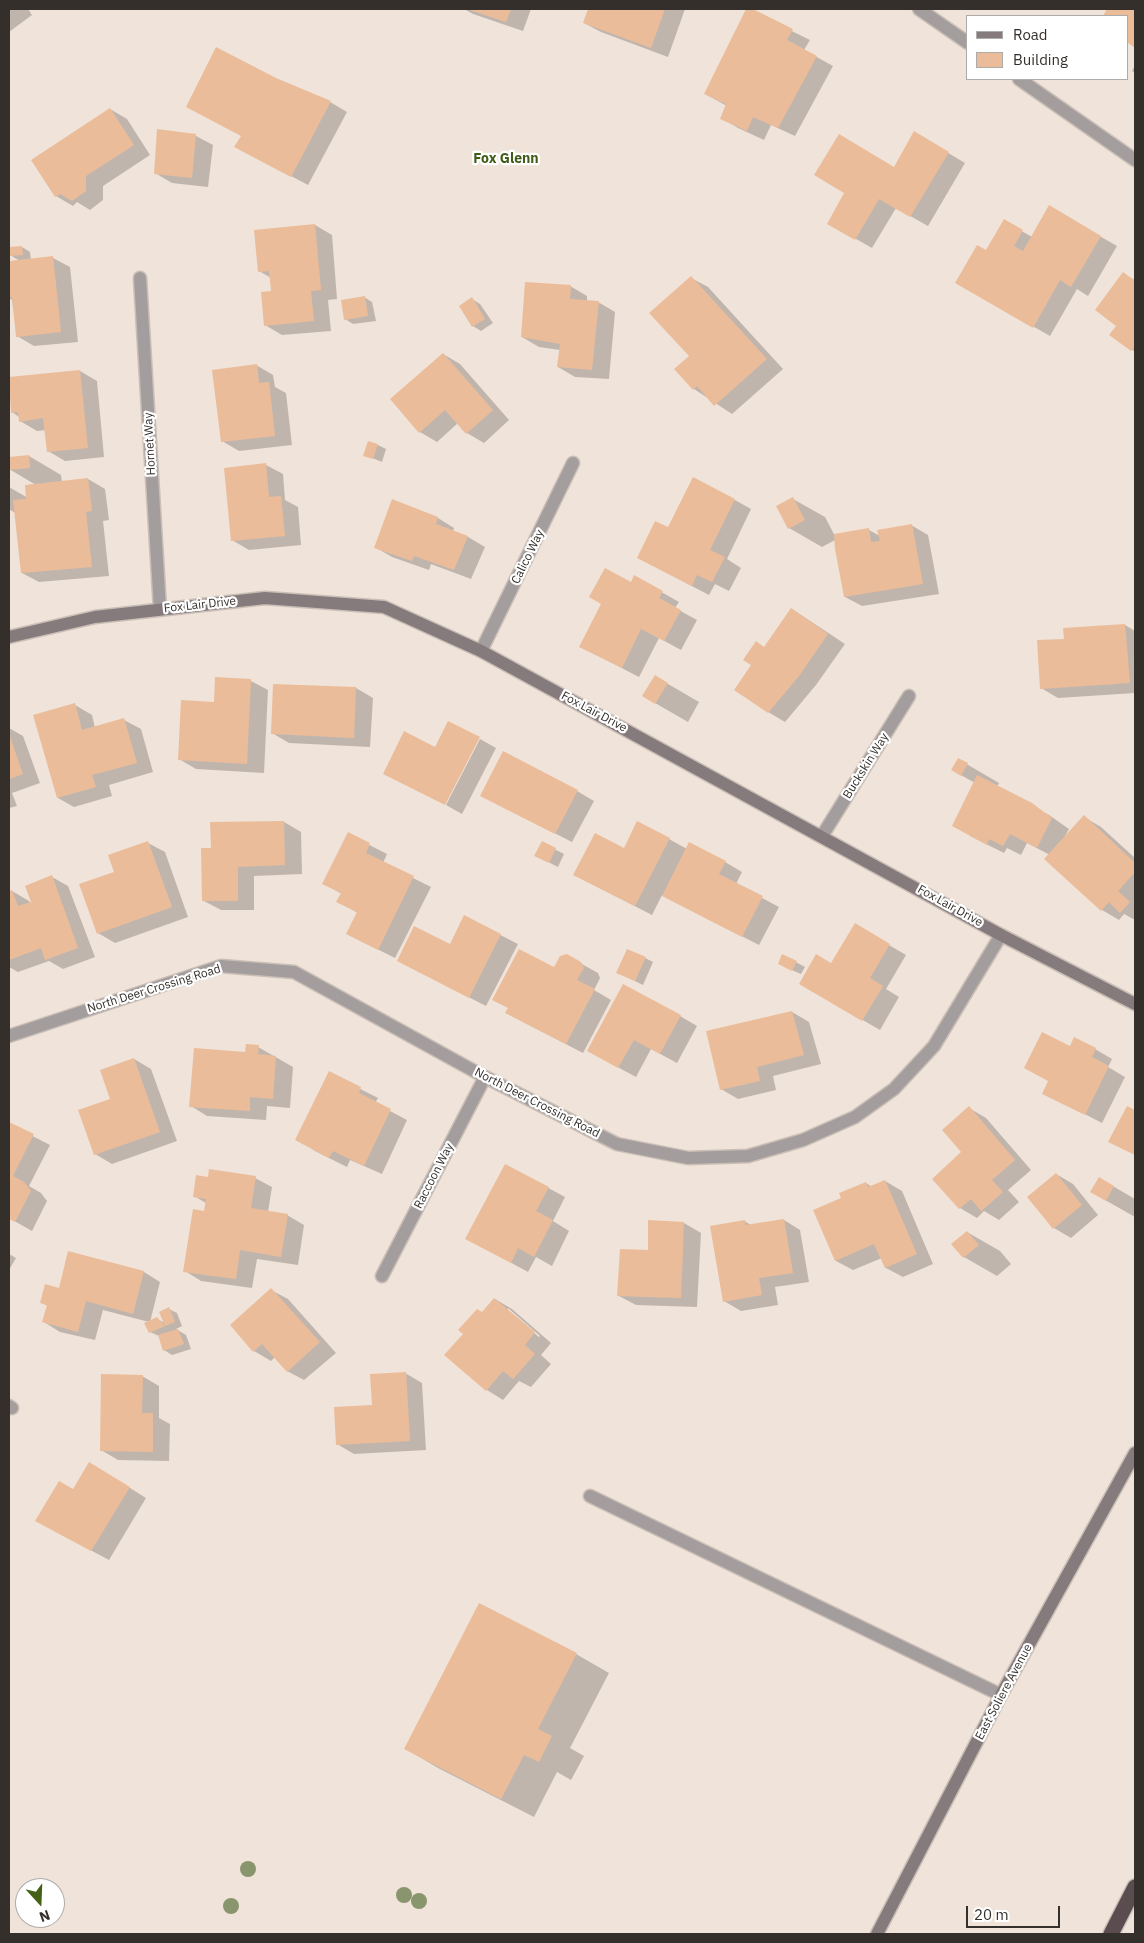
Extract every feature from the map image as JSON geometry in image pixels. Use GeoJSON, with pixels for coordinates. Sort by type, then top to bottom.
{"type":"FeatureCollection","features":[{"type":"Feature","properties":{"kind":"highway"},"geometry":{"type":"LineString","coordinates":[[1111,1934],[1135,1887]]}},
{"type":"Feature","properties":{"kind":"street"},"geometry":{"type":"LineString","coordinates":[[919,9],[966,42]]}},
{"type":"Feature","properties":{"kind":"street"},"geometry":{"type":"LineString","coordinates":[[1020,80],[1135,160]]}},
{"type":"Feature","properties":{"kind":"street","name":"Hornet Way"},"geometry":{"type":"LineString","coordinates":[[140,278],[160,609]]}},
{"type":"Feature","properties":{"kind":"street","name":"Calico Way"},"geometry":{"type":"LineString","coordinates":[[482,651],[573,463]]}},
{"type":"Feature","properties":{"kind":"street","name":"Fox Lair Drive"},"geometry":{"type":"LineString","coordinates":[[9,637],[95,617],[265,598],[384,607],[482,651],[1002,935],[1135,1004]]}},
{"type":"Feature","properties":{"kind":"street","name":"Buckskin Way"},"geometry":{"type":"LineString","coordinates":[[822,836],[909,696]]}},
{"type":"Feature","properties":{"kind":"street","name":"North Deer Crossing Road"},"geometry":{"type":"LineString","coordinates":[[9,1036],[221,966],[294,972],[485,1077],[617,1144],[688,1158],[748,1156],[803,1140],[854,1117],[894,1088],[934,1046],[1002,935]]}},
{"type":"Feature","properties":{"kind":"street","name":"Raccoon Way"},"geometry":{"type":"LineString","coordinates":[[382,1276],[485,1077]]}},
{"type":"Feature","properties":{"kind":"street","name":"East Soliere Avenue"},"geometry":{"type":"LineString","coordinates":[[877,1934],[1001,1695],[1135,1453]]}},
{"type":"Feature","properties":{"kind":"street"},"geometry":{"type":"LineString","coordinates":[[590,1496],[1001,1695]]}},
{"type":"Feature","properties":{"kind":"building"},"geometry":{"type":"Polygon","coordinates":[[[467,9],[511,9],[506,22],[467,9]]]}},
{"type":"Feature","properties":{"kind":"building"},"geometry":{"type":"Polygon","coordinates":[[[588,9],[665,9],[651,48],[583,23],[588,9]]]}},
{"type":"Feature","properties":{"kind":"building"},"geometry":{"type":"Polygon","coordinates":[[[746,9],[753,9],[793,29],[787,40],[817,56],[778,128],[753,117],[747,131],[720,119],[726,104],[704,94],[746,9]]]}},
{"type":"Feature","properties":{"kind":"building"},"geometry":{"type":"Polygon","coordinates":[[[1107,9],[1135,9],[1135,48],[1129,44],[1129,15],[1104,15],[1107,9]]]}},
{"type":"Feature","properties":{"kind":"building"},"geometry":{"type":"Polygon","coordinates":[[[216,47],[276,78],[331,101],[291,177],[234,147],[241,136],[186,107],[216,47]]]}},
{"type":"Feature","properties":{"kind":"building"},"geometry":{"type":"Polygon","coordinates":[[[110,108],[134,145],[86,176],[86,191],[72,201],[60,194],[55,197],[31,160],[110,108]]]}},
{"type":"Feature","properties":{"kind":"building"},"geometry":{"type":"Polygon","coordinates":[[[157,129],[196,134],[192,178],[154,174],[157,129]]]}},
{"type":"Feature","properties":{"kind":"building"},"geometry":{"type":"Polygon","coordinates":[[[914,131],[949,152],[910,217],[879,199],[855,240],[827,224],[844,193],[814,175],[839,134],[894,167],[914,131]]]}},
{"type":"Feature","properties":{"kind":"building"},"geometry":{"type":"Polygon","coordinates":[[[1049,205],[1101,236],[1071,287],[1060,280],[1033,328],[955,283],[977,245],[986,250],[1004,219],[1023,230],[1014,246],[1023,251],[1049,205]]]}},
{"type":"Feature","properties":{"kind":"building"},"geometry":{"type":"Polygon","coordinates":[[[315,224],[321,290],[311,291],[314,321],[264,326],[261,292],[271,291],[269,271],[258,272],[254,230],[315,224]]]}},
{"type":"Feature","properties":{"kind":"building"},"geometry":{"type":"Polygon","coordinates":[[[22,246],[23,255],[9,256],[9,247],[22,246]]]}},
{"type":"Feature","properties":{"kind":"building"},"geometry":{"type":"Polygon","coordinates":[[[53,256],[61,332],[16,337],[12,297],[9,297],[9,261],[53,256]]]}},
{"type":"Feature","properties":{"kind":"building"},"geometry":{"type":"Polygon","coordinates":[[[1123,272],[1135,281],[1135,346],[1131,351],[1109,335],[1116,326],[1095,310],[1123,272]]]}},
{"type":"Feature","properties":{"kind":"building"},"geometry":{"type":"Polygon","coordinates":[[[691,276],[767,359],[714,406],[697,386],[693,390],[674,369],[689,356],[649,313],[691,276]]]}},
{"type":"Feature","properties":{"kind":"building"},"geometry":{"type":"Polygon","coordinates":[[[525,282],[571,285],[570,299],[599,301],[592,370],[557,367],[560,344],[521,337],[525,282]]]}},
{"type":"Feature","properties":{"kind":"building"},"geometry":{"type":"Polygon","coordinates":[[[365,296],[368,316],[344,320],[341,300],[365,296]]]}},
{"type":"Feature","properties":{"kind":"building"},"geometry":{"type":"Polygon","coordinates":[[[472,297],[485,319],[472,327],[459,306],[472,297]]]}},
{"type":"Feature","properties":{"kind":"building"},"geometry":{"type":"Polygon","coordinates":[[[443,353],[493,410],[466,434],[445,410],[419,433],[390,399],[443,353]]]}},
{"type":"Feature","properties":{"kind":"building"},"geometry":{"type":"Polygon","coordinates":[[[257,364],[259,383],[269,382],[275,436],[221,442],[212,370],[257,364]]]}},
{"type":"Feature","properties":{"kind":"building"},"geometry":{"type":"Polygon","coordinates":[[[80,370],[88,448],[47,452],[43,418],[19,422],[18,412],[11,413],[9,377],[80,370]]]}},
{"type":"Feature","properties":{"kind":"building"},"geometry":{"type":"Polygon","coordinates":[[[368,441],[378,444],[373,459],[363,456],[368,441]]]}},
{"type":"Feature","properties":{"kind":"building"},"geometry":{"type":"Polygon","coordinates":[[[29,455],[30,468],[9,470],[9,457],[29,455]]]}},
{"type":"Feature","properties":{"kind":"building"},"geometry":{"type":"Polygon","coordinates":[[[266,463],[269,497],[281,496],[285,536],[231,541],[224,468],[266,463]]]}},
{"type":"Feature","properties":{"kind":"building"},"geometry":{"type":"Polygon","coordinates":[[[693,477],[735,499],[710,550],[725,557],[712,582],[697,575],[692,586],[637,558],[655,521],[668,527],[693,477]]]}},
{"type":"Feature","properties":{"kind":"building"},"geometry":{"type":"Polygon","coordinates":[[[88,478],[92,511],[86,512],[92,567],[21,573],[13,500],[26,499],[25,485],[88,478]]]}},
{"type":"Feature","properties":{"kind":"building"},"geometry":{"type":"Polygon","coordinates":[[[793,497],[805,520],[788,529],[776,506],[793,497]]]}},
{"type":"Feature","properties":{"kind":"building"},"geometry":{"type":"Polygon","coordinates":[[[392,499],[438,517],[436,524],[468,536],[454,570],[414,556],[412,561],[374,548],[392,499]]]}},
{"type":"Feature","properties":{"kind":"building"},"geometry":{"type":"Polygon","coordinates":[[[912,524],[923,584],[844,597],[834,534],[869,528],[871,542],[880,541],[877,530],[912,524]]]}},
{"type":"Feature","properties":{"kind":"building"},"geometry":{"type":"Polygon","coordinates":[[[605,568],[631,582],[634,575],[663,591],[659,598],[681,610],[664,641],[641,629],[622,668],[579,647],[601,604],[589,597],[605,568]]]}},
{"type":"Feature","properties":{"kind":"building"},"geometry":{"type":"Polygon","coordinates":[[[791,608],[828,634],[799,676],[768,713],[734,690],[751,665],[743,660],[756,641],[764,647],[791,608]]]}},
{"type":"Feature","properties":{"kind":"building"},"geometry":{"type":"Polygon","coordinates":[[[1125,624],[1130,683],[1040,689],[1037,640],[1064,639],[1063,628],[1125,624]]]}},
{"type":"Feature","properties":{"kind":"building"},"geometry":{"type":"Polygon","coordinates":[[[655,675],[668,683],[655,704],[642,696],[655,675]]]}},
{"type":"Feature","properties":{"kind":"building"},"geometry":{"type":"Polygon","coordinates":[[[215,677],[251,679],[247,764],[178,760],[181,700],[214,702],[215,677]]]}},
{"type":"Feature","properties":{"kind":"building"},"geometry":{"type":"Polygon","coordinates":[[[273,684],[356,687],[354,738],[271,734],[273,684]]]}},
{"type":"Feature","properties":{"kind":"building"},"geometry":{"type":"Polygon","coordinates":[[[75,703],[82,730],[124,718],[137,763],[92,775],[96,787],[57,798],[33,715],[75,703]]]}},
{"type":"Feature","properties":{"kind":"building"},"geometry":{"type":"Polygon","coordinates":[[[448,721],[480,737],[445,805],[383,774],[404,731],[435,747],[448,721]]]}},
{"type":"Feature","properties":{"kind":"building"},"geometry":{"type":"Polygon","coordinates":[[[9,734],[23,774],[9,779],[9,734]]]}},
{"type":"Feature","properties":{"kind":"building"},"geometry":{"type":"Polygon","coordinates":[[[503,751],[578,790],[555,834],[480,796],[503,751]]]}},
{"type":"Feature","properties":{"kind":"building"},"geometry":{"type":"Polygon","coordinates":[[[958,758],[968,763],[961,776],[951,770],[958,758]]]}},
{"type":"Feature","properties":{"kind":"building"},"geometry":{"type":"Polygon","coordinates":[[[977,775],[1032,803],[1052,818],[1037,848],[1010,834],[1003,846],[989,839],[987,845],[952,826],[977,775]]]}},
{"type":"Feature","properties":{"kind":"building"},"geometry":{"type":"Polygon","coordinates":[[[1084,815],[1135,863],[1135,872],[1118,891],[1130,902],[1120,913],[1109,902],[1101,911],[1044,859],[1084,815]]]}},
{"type":"Feature","properties":{"kind":"building"},"geometry":{"type":"Polygon","coordinates":[[[284,821],[285,865],[238,867],[238,901],[202,901],[201,848],[211,848],[210,822],[284,821]]]}},
{"type":"Feature","properties":{"kind":"building"},"geometry":{"type":"Polygon","coordinates":[[[637,821],[670,838],[635,906],[573,875],[595,833],[624,848],[637,821]]]}},
{"type":"Feature","properties":{"kind":"building"},"geometry":{"type":"Polygon","coordinates":[[[348,832],[370,843],[366,853],[414,876],[378,950],[346,934],[357,912],[336,902],[341,893],[322,884],[348,832]]]}},
{"type":"Feature","properties":{"kind":"building"},"geometry":{"type":"Polygon","coordinates":[[[148,841],[172,907],[97,934],[79,884],[114,872],[108,855],[148,841]]]}},
{"type":"Feature","properties":{"kind":"building"},"geometry":{"type":"Polygon","coordinates":[[[542,841],[556,848],[549,863],[534,856],[542,841]]]}},
{"type":"Feature","properties":{"kind":"building"},"geometry":{"type":"Polygon","coordinates":[[[689,842],[726,861],[719,874],[763,896],[742,937],[662,896],[689,842]]]}},
{"type":"Feature","properties":{"kind":"building"},"geometry":{"type":"Polygon","coordinates":[[[52,875],[78,948],[45,960],[41,948],[9,960],[9,891],[12,890],[18,906],[31,902],[25,886],[52,875]]]}},
{"type":"Feature","properties":{"kind":"building"},"geometry":{"type":"Polygon","coordinates":[[[464,915],[501,934],[469,998],[397,961],[414,926],[450,944],[464,915]]]}},
{"type":"Feature","properties":{"kind":"building"},"geometry":{"type":"Polygon","coordinates":[[[855,923],[890,944],[870,978],[883,986],[862,1021],[799,984],[816,954],[831,963],[855,923]]]}},
{"type":"Feature","properties":{"kind":"building"},"geometry":{"type":"Polygon","coordinates":[[[519,949],[554,967],[560,956],[567,954],[581,962],[584,968],[577,980],[595,989],[566,1044],[505,1013],[508,1008],[492,1000],[519,949]]]}},
{"type":"Feature","properties":{"kind":"building"},"geometry":{"type":"Polygon","coordinates":[[[627,949],[646,957],[635,981],[616,973],[627,949]]]}},
{"type":"Feature","properties":{"kind":"building"},"geometry":{"type":"Polygon","coordinates":[[[782,954],[797,961],[792,971],[778,964],[782,954]]]}},
{"type":"Feature","properties":{"kind":"building"},"geometry":{"type":"Polygon","coordinates":[[[623,984],[681,1015],[660,1054],[634,1040],[618,1068],[587,1051],[623,984]]]}},
{"type":"Feature","properties":{"kind":"building"},"geometry":{"type":"Polygon","coordinates":[[[792,1011],[804,1055],[757,1067],[760,1081],[720,1090],[706,1031],[792,1011]]]}},
{"type":"Feature","properties":{"kind":"building"},"geometry":{"type":"Polygon","coordinates":[[[1042,1032],[1070,1046],[1074,1037],[1096,1048],[1092,1057],[1109,1066],[1085,1115],[1042,1094],[1048,1081],[1024,1068],[1042,1032]]]}},
{"type":"Feature","properties":{"kind":"building"},"geometry":{"type":"Polygon","coordinates":[[[246,1044],[259,1045],[258,1054],[276,1056],[273,1099],[250,1097],[250,1111],[189,1107],[194,1048],[245,1052],[246,1044]]]}},
{"type":"Feature","properties":{"kind":"building"},"geometry":{"type":"Polygon","coordinates":[[[134,1058],[160,1132],[94,1155],[78,1110],[110,1099],[100,1070],[134,1058]]]}},
{"type":"Feature","properties":{"kind":"building"},"geometry":{"type":"Polygon","coordinates":[[[329,1071],[361,1087],[359,1093],[391,1109],[364,1166],[333,1151],[329,1158],[295,1140],[329,1071]]]}},
{"type":"Feature","properties":{"kind":"building"},"geometry":{"type":"Polygon","coordinates":[[[969,1106],[1015,1160],[992,1180],[1003,1192],[981,1211],[971,1199],[959,1209],[932,1179],[961,1152],[942,1130],[969,1106]]]}},
{"type":"Feature","properties":{"kind":"building"},"geometry":{"type":"Polygon","coordinates":[[[1127,1106],[1135,1110],[1135,1155],[1108,1142],[1127,1106]]]}},
{"type":"Feature","properties":{"kind":"building"},"geometry":{"type":"Polygon","coordinates":[[[9,1122],[34,1134],[13,1176],[24,1182],[31,1191],[15,1222],[9,1219],[9,1122]]]}},
{"type":"Feature","properties":{"kind":"building"},"geometry":{"type":"Polygon","coordinates":[[[505,1164],[549,1187],[536,1211],[553,1220],[534,1257],[518,1248],[511,1263],[465,1239],[505,1164]]]}},
{"type":"Feature","properties":{"kind":"building"},"geometry":{"type":"Polygon","coordinates":[[[209,1169],[256,1176],[251,1208],[288,1214],[281,1257],[240,1250],[236,1279],[183,1272],[193,1209],[204,1211],[206,1199],[193,1197],[196,1175],[208,1177],[209,1169]]]}},
{"type":"Feature","properties":{"kind":"building"},"geometry":{"type":"Polygon","coordinates":[[[1056,1173],[1082,1205],[1053,1229],[1027,1197],[1056,1173]]]}},
{"type":"Feature","properties":{"kind":"building"},"geometry":{"type":"Polygon","coordinates":[[[1099,1177],[1114,1186],[1106,1201],[1090,1192],[1099,1177]]]}},
{"type":"Feature","properties":{"kind":"building"},"geometry":{"type":"Polygon","coordinates":[[[885,1180],[917,1254],[885,1268],[874,1244],[835,1261],[813,1210],[841,1198],[839,1193],[866,1182],[868,1187],[885,1180]]]}},
{"type":"Feature","properties":{"kind":"building"},"geometry":{"type":"Polygon","coordinates":[[[784,1219],[793,1273],[759,1278],[762,1295],[723,1302],[710,1226],[745,1220],[745,1225],[784,1219]]]}},
{"type":"Feature","properties":{"kind":"building"},"geometry":{"type":"Polygon","coordinates":[[[648,1220],[684,1222],[681,1298],[617,1296],[620,1249],[648,1250],[648,1220]]]}},
{"type":"Feature","properties":{"kind":"building"},"geometry":{"type":"Polygon","coordinates":[[[967,1231],[979,1245],[963,1258],[951,1244],[967,1231]]]}},
{"type":"Feature","properties":{"kind":"building"},"geometry":{"type":"Polygon","coordinates":[[[68,1251],[144,1271],[133,1314],[86,1301],[78,1332],[42,1322],[47,1305],[40,1303],[45,1284],[59,1288],[68,1251]]]}},
{"type":"Feature","properties":{"kind":"building"},"geometry":{"type":"Polygon","coordinates":[[[271,1288],[320,1342],[287,1372],[262,1344],[253,1352],[230,1325],[271,1288]]]}},
{"type":"Feature","properties":{"kind":"building"},"geometry":{"type":"Polygon","coordinates":[[[494,1298],[535,1332],[525,1345],[535,1354],[513,1379],[503,1371],[486,1391],[444,1355],[463,1334],[458,1330],[477,1309],[482,1312],[494,1298]]]}},
{"type":"Feature","properties":{"kind":"building"},"geometry":{"type":"Polygon","coordinates":[[[169,1307],[175,1322],[165,1326],[159,1312],[169,1307]]]}},
{"type":"Feature","properties":{"kind":"building"},"geometry":{"type":"Polygon","coordinates":[[[157,1317],[165,1326],[149,1333],[144,1323],[157,1317]]]}},
{"type":"Feature","properties":{"kind":"building"},"geometry":{"type":"Polygon","coordinates":[[[178,1329],[184,1344],[163,1351],[158,1335],[178,1329]]]}},
{"type":"Feature","properties":{"kind":"building"},"geometry":{"type":"Polygon","coordinates":[[[406,1372],[410,1441],[336,1445],[334,1407],[372,1405],[370,1374],[406,1372]]]}},
{"type":"Feature","properties":{"kind":"building"},"geometry":{"type":"Polygon","coordinates":[[[101,1374],[143,1375],[142,1413],[153,1413],[153,1452],[100,1451],[101,1374]]]}},
{"type":"Feature","properties":{"kind":"building"},"geometry":{"type":"Polygon","coordinates":[[[89,1462],[130,1487],[91,1551],[35,1521],[59,1481],[73,1489],[89,1462]]]}},
{"type":"Feature","properties":{"kind":"building"},"geometry":{"type":"Polygon","coordinates":[[[479,1603],[577,1653],[538,1729],[552,1736],[539,1762],[524,1755],[501,1799],[404,1749],[479,1603]]]}},
{"type":"Feature","properties":{"kind":"district","name":"Fox Glenn"},"geometry":{"type":"Point","coordinates":[506,159]}}]}
